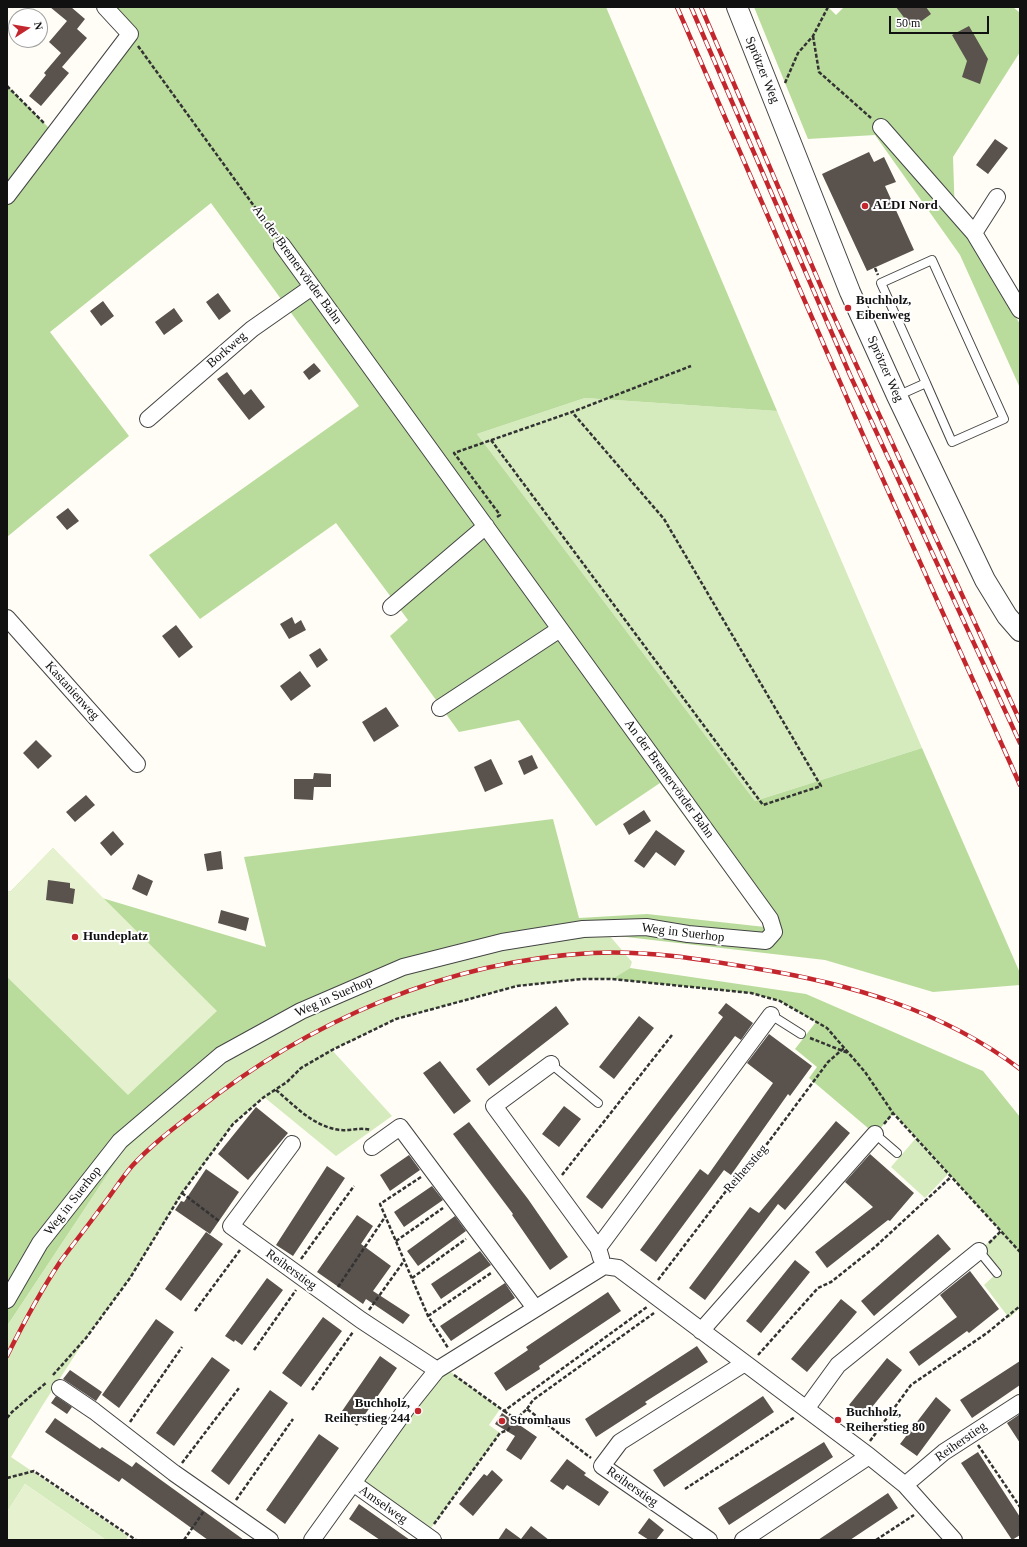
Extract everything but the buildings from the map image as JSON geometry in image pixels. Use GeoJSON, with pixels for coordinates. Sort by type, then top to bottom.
{"type":"FeatureCollection","features":[{"type":"Feature","properties":{"kind":"street"},"geometry":{"type":"LineString","coordinates":[[7,196],[130,34],[105,7]]}},
{"type":"Feature","properties":{"kind":"street","name":"Sprötzer Weg"},"geometry":{"type":"LineString","coordinates":[[737,7],[850,292],[897,396],[984,580],[1007,616],[1020,631]]}},
{"type":"Feature","properties":{"kind":"street"},"geometry":{"type":"LineString","coordinates":[[881,127],[974,232],[1020,310]]}},
{"type":"Feature","properties":{"kind":"street"},"geometry":{"type":"LineString","coordinates":[[974,232],[997,197]]}},
{"type":"Feature","properties":{"kind":"street","name":"An der Bremervörder Bahn"},"geometry":{"type":"LineString","coordinates":[[282,245],[770,919],[774,932]]}},
{"type":"Feature","properties":{"kind":"street","name":"Borkweg"},"geometry":{"type":"LineString","coordinates":[[148,419],[252,329],[312,287]]}},
{"type":"Feature","properties":{"kind":"street"},"geometry":{"type":"LineString","coordinates":[[391,607],[486,526]]}},
{"type":"Feature","properties":{"kind":"street","name":"Kastanienweg"},"geometry":{"type":"LineString","coordinates":[[7,618],[137,764]]}},
{"type":"Feature","properties":{"kind":"street"},"geometry":{"type":"LineString","coordinates":[[440,708],[560,629]]}},
{"type":"Feature","properties":{"kind":"street","name":"Weg in Suerhop"},"geometry":{"type":"LineString","coordinates":[[7,1300],[40,1243],[120,1141],[221,1055],[301,1010],[403,967],[502,942],[583,928],[646,927],[688,934],[766,941],[774,932]]}},
{"type":"Feature","properties":{"kind":"street"},"geometry":{"type":"LineString","coordinates":[[598,1248],[771,1015]]}},
{"type":"Feature","properties":{"kind":"street"},"geometry":{"type":"LineString","coordinates":[[551,1064],[494,1106],[598,1248],[604,1266]]}},
{"type":"Feature","properties":{"kind":"street"},"geometry":{"type":"LineString","coordinates":[[372,1147],[400,1127],[535,1308]]}},
{"type":"Feature","properties":{"kind":"street"},"geometry":{"type":"LineString","coordinates":[[702,1330],[875,1134]]}},
{"type":"Feature","properties":{"kind":"street"},"geometry":{"type":"LineString","coordinates":[[230,1226],[292,1144]]}},
{"type":"Feature","properties":{"kind":"street","name":"Reiherstieg"},"geometry":{"type":"LineString","coordinates":[[230,1226],[361,1320],[445,1365]]}},
{"type":"Feature","properties":{"kind":"street"},"geometry":{"type":"LineString","coordinates":[[806,1409],[838,1365],[979,1251]]}},
{"type":"Feature","properties":{"kind":"street"},"geometry":{"type":"LineString","coordinates":[[312,1540],[409,1405],[445,1365],[604,1266],[618,1268],[866,1453],[905,1485],[954,1540]]}},
{"type":"Feature","properties":{"kind":"street","name":"Reiherstieg"},"geometry":{"type":"LineString","coordinates":[[709,1540],[602,1466],[620,1442],[747,1364]]}},
{"type":"Feature","properties":{"kind":"street"},"geometry":{"type":"LineString","coordinates":[[60,1388],[94,1411],[174,1474],[270,1540]]}},
{"type":"Feature","properties":{"kind":"street","name":"Reiherstieg"},"geometry":{"type":"LineString","coordinates":[[905,1485],[944,1452],[1020,1403]]}},
{"type":"Feature","properties":{"kind":"street"},"geometry":{"type":"LineString","coordinates":[[743,1540],[866,1453]]}},
{"type":"Feature","properties":{"kind":"street","name":"Amselweg"},"geometry":{"type":"LineString","coordinates":[[353,1483],[430,1538]]}},
{"type":"Feature","properties":{"kind":"lane"},"geometry":{"type":"LineString","coordinates":[[932,260],[1004,418],[952,442],[926,383],[881,284],[932,260]]}},
{"type":"Feature","properties":{"kind":"lane"},"geometry":{"type":"LineString","coordinates":[[897,396],[926,383]]}},
{"type":"Feature","properties":{"kind":"lane"},"geometry":{"type":"LineString","coordinates":[[771,1015],[801,1034]]}},
{"type":"Feature","properties":{"kind":"lane"},"geometry":{"type":"LineString","coordinates":[[551,1064],[598,1103]]}},
{"type":"Feature","properties":{"kind":"lane"},"geometry":{"type":"LineString","coordinates":[[875,1134],[897,1154]]}},
{"type":"Feature","properties":{"kind":"lane"},"geometry":{"type":"LineString","coordinates":[[979,1251],[997,1273]]}},
{"type":"Feature","properties":{"kind":"path"},"geometry":{"type":"LineString","coordinates":[[788,78],[798,53],[814,36],[828,7]]}},
{"type":"Feature","properties":{"kind":"path","name":"An der Bremervörder Bahn"},"geometry":{"type":"LineString","coordinates":[[130,34],[282,245]]}},
{"type":"Feature","properties":{"kind":"path"},"geometry":{"type":"LineString","coordinates":[[814,36],[819,72],[881,127]]}},
{"type":"Feature","properties":{"kind":"path"},"geometry":{"type":"LineString","coordinates":[[7,86],[54,134]]}},
{"type":"Feature","properties":{"kind":"path"},"geometry":{"type":"LineString","coordinates":[[486,526],[500,515],[454,453],[572,412],[691,366]]}},
{"type":"Feature","properties":{"kind":"path"},"geometry":{"type":"LineString","coordinates":[[491,440],[763,805],[820,786],[664,519],[572,412]]}},
{"type":"Feature","properties":{"kind":"path"},"geometry":{"type":"LineString","coordinates":[[7,1418],[45,1383],[86,1338],[130,1278],[182,1193],[233,1124],[264,1097],[276,1090],[302,1068],[332,1050],[396,1019],[517,986],[582,979],[612,979],[751,994],[780,1001],[827,1028],[843,1049]]}},
{"type":"Feature","properties":{"kind":"path"},"geometry":{"type":"LineString","coordinates":[[801,1034],[843,1049],[849,1053],[893,1113],[1020,1252]]}},
{"type":"Feature","properties":{"kind":"path"},"geometry":{"type":"LineString","coordinates":[[553,1186],[672,1035]]}},
{"type":"Feature","properties":{"kind":"path","name":"Reiherstieg"},"geometry":{"type":"LineString","coordinates":[[658,1298],[726,1191],[738,1183],[828,1062],[843,1049]]}},
{"type":"Feature","properties":{"kind":"path"},"geometry":{"type":"LineString","coordinates":[[276,1090],[314,1121],[339,1130],[363,1128],[388,1136]]}},
{"type":"Feature","properties":{"kind":"path"},"geometry":{"type":"LineString","coordinates":[[432,1170],[380,1204],[428,1316],[445,1365],[516,1419]]}},
{"type":"Feature","properties":{"kind":"path"},"geometry":{"type":"LineString","coordinates":[[747,1364],[818,1288],[831,1282],[874,1247],[951,1176]]}},
{"type":"Feature","properties":{"kind":"path"},"geometry":{"type":"LineString","coordinates":[[254,1350],[354,1186]]}},
{"type":"Feature","properties":{"kind":"path"},"geometry":{"type":"LineString","coordinates":[[182,1193],[222,1223],[230,1226]]}},
{"type":"Feature","properties":{"kind":"path"},"geometry":{"type":"LineString","coordinates":[[396,1241],[454,1200]]}},
{"type":"Feature","properties":{"kind":"path"},"geometry":{"type":"LineString","coordinates":[[330,1298],[386,1217]]}},
{"type":"Feature","properties":{"kind":"path"},"geometry":{"type":"LineString","coordinates":[[412,1278],[477,1230]]}},
{"type":"Feature","properties":{"kind":"path"},"geometry":{"type":"LineString","coordinates":[[195,1310],[249,1239]]}},
{"type":"Feature","properties":{"kind":"path"},"geometry":{"type":"LineString","coordinates":[[312,1390],[404,1261]]}},
{"type":"Feature","properties":{"kind":"path"},"geometry":{"type":"LineString","coordinates":[[428,1316],[503,1264]]}},
{"type":"Feature","properties":{"kind":"path"},"geometry":{"type":"LineString","coordinates":[[430,1538],[500,1433],[508,1430],[533,1400],[658,1298]]}},
{"type":"Feature","properties":{"kind":"path"},"geometry":{"type":"LineString","coordinates":[[504,1411],[658,1298]]}},
{"type":"Feature","properties":{"kind":"path"},"geometry":{"type":"LineString","coordinates":[[866,1453],[893,1407],[911,1385],[987,1333],[1020,1306]]}},
{"type":"Feature","properties":{"kind":"path"},"geometry":{"type":"LineString","coordinates":[[122,1434],[182,1347]]}},
{"type":"Feature","properties":{"kind":"path"},"geometry":{"type":"LineString","coordinates":[[174,1474],[239,1388]]}},
{"type":"Feature","properties":{"kind":"path"},"geometry":{"type":"LineString","coordinates":[[527,1409],[602,1466]]}},
{"type":"Feature","properties":{"kind":"path"},"geometry":{"type":"LineString","coordinates":[[685,1489],[806,1409]]}},
{"type":"Feature","properties":{"kind":"path"},"geometry":{"type":"LineString","coordinates":[[228,1511],[294,1419]]}},
{"type":"Feature","properties":{"kind":"path"},"geometry":{"type":"LineString","coordinates":[[972,1435],[1020,1507]]}},
{"type":"Feature","properties":{"kind":"path"},"geometry":{"type":"LineString","coordinates":[[7,1478],[34,1471],[136,1540]]}},
{"type":"Feature","properties":{"kind":"path"},"geometry":{"type":"LineString","coordinates":[[184,1540],[212,1500]]}},
{"type":"Feature","properties":{"kind":"path"},"geometry":{"type":"LineString","coordinates":[[876,1540],[926,1507]]}},
{"type":"Feature","properties":{"kind":"green space"},"geometry":{"type":"Polygon","coordinates":[[[105,7],[606,7],[777,411],[585,398],[477,434],[755,801],[922,748],[1020,973],[1020,985],[933,992],[825,960],[609,935],[501,950],[406,970],[305,1014],[226,1061],[123,1151],[7,1326],[7,892],[11,891],[53,848],[102,898],[266,947],[244,857],[553,819],[579,918],[647,914],[765,927],[660,783],[596,826],[519,720],[459,732],[390,636],[408,620],[336,523],[200,619],[149,555],[359,406],[211,203],[50,332],[129,436],[7,537],[7,86],[54,133],[129,34],[105,7]]]}},
{"type":"Feature","properties":{"kind":"green space"},"geometry":{"type":"Polygon","coordinates":[[[754,7],[828,7],[836,15],[844,7],[1013,7],[1020,13],[1020,52],[953,157],[955,217],[1020,324],[1020,388],[960,255],[875,135],[808,139],[754,7]]]}},
{"type":"Feature","properties":{"kind":"green space"},"geometry":{"type":"Polygon","coordinates":[[[585,398],[777,411],[922,748],[755,801],[477,434],[585,398]]]}},
{"type":"Feature","properties":{"kind":"green space","name":"Hundeplatz"},"geometry":{"type":"Polygon","coordinates":[[[53,848],[217,1011],[128,1095],[7,977],[7,892],[11,891],[53,848]]]}},
{"type":"Feature","properties":{"kind":"green space"},"geometry":{"type":"Polygon","coordinates":[[[609,935],[632,962],[630,968],[612,979],[582,979],[517,986],[396,1019],[332,1050],[392,1116],[336,1156],[264,1097],[233,1124],[182,1193],[130,1278],[86,1338],[11,1457],[128,1536],[126,1540],[106,1540],[25,1484],[7,1512],[7,1326],[123,1151],[226,1061],[305,1014],[406,970],[501,950],[609,935]]]}},
{"type":"Feature","properties":{"kind":"green space"},"geometry":{"type":"Polygon","coordinates":[[[630,968],[806,994],[983,1071],[1020,1117],[1020,1252],[894,1113],[875,1134],[809,1078],[817,1067],[795,1049],[816,1022],[780,1001],[751,993],[612,979],[630,968]]]}},
{"type":"Feature","properties":{"kind":"green space"},"geometry":{"type":"Polygon","coordinates":[[[916,1138],[948,1174],[925,1198],[891,1167],[916,1138]]]}},
{"type":"Feature","properties":{"kind":"green space"},"geometry":{"type":"Polygon","coordinates":[[[1001,1231],[1020,1252],[1020,1308],[1009,1318],[984,1285],[997,1273],[979,1251],[1001,1231]]]}},
{"type":"Feature","properties":{"kind":"green space"},"geometry":{"type":"Polygon","coordinates":[[[443,1366],[500,1409],[489,1425],[500,1433],[426,1535],[353,1483],[443,1366]]]}},
{"type":"Feature","properties":{"kind":"green space"},"geometry":{"type":"Polygon","coordinates":[[[25,1484],[106,1540],[7,1540],[7,1512],[25,1484]]]}},
{"type":"Feature","properties":{"kind":"railway"},"geometry":{"type":"LineString","coordinates":[[677,7],[863,435],[1020,785]]}},
{"type":"Feature","properties":{"kind":"railway"},"geometry":{"type":"LineString","coordinates":[[691,7],[850,375],[1020,743]]}},
{"type":"Feature","properties":{"kind":"railway"},"geometry":{"type":"LineString","coordinates":[[701,7],[831,310],[1020,721]]}},
{"type":"Feature","properties":{"kind":"railway"},"geometry":{"type":"LineString","coordinates":[[7,1356],[32,1308],[60,1262],[132,1166],[171,1130],[239,1079],[285,1049],[332,1024],[382,1001],[433,983],[485,968],[538,958],[612,952],[673,956],[789,974],[859,991],[926,1015],[959,1030],[990,1048],[1020,1069]]}},
{"type":"Feature","properties":{"kind":"place","name":"ALDI Nord"},"geometry":{"type":"Point","coordinates":[865,206]}},
{"type":"Feature","properties":{"kind":"place","name":"Buchholz, Eibenweg"},"geometry":{"type":"Point","coordinates":[848,308]}},
{"type":"Feature","properties":{"kind":"place","name":"Hundeplatz"},"geometry":{"type":"Point","coordinates":[75,937]}},
{"type":"Feature","properties":{"kind":"place","name":"Buchholz, Reiherstieg 244"},"geometry":{"type":"Point","coordinates":[418,1411]}},
{"type":"Feature","properties":{"kind":"place","name":"Buchholz, Reiherstieg 80"},"geometry":{"type":"Point","coordinates":[838,1420]}},
{"type":"Feature","properties":{"kind":"place","name":"Stromhaus"},"geometry":{"type":"Point","coordinates":[502,1421]}}]}
